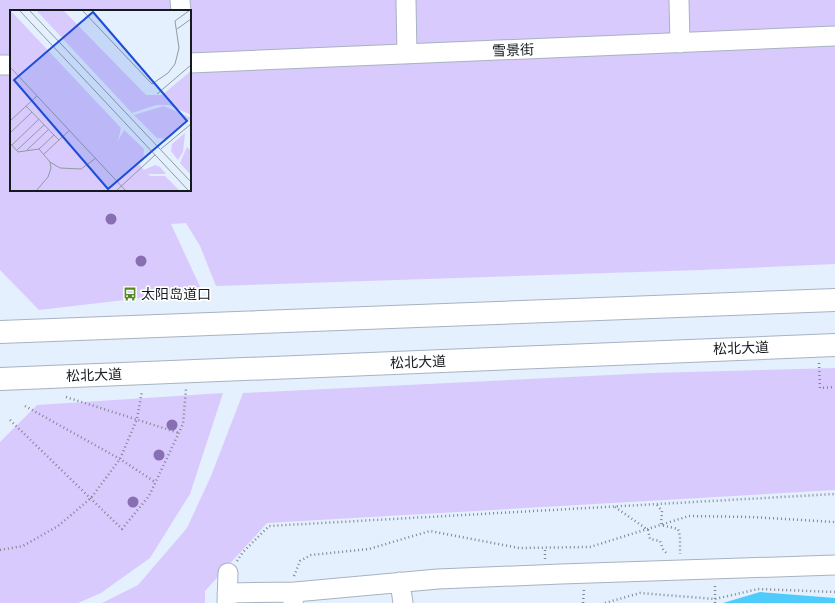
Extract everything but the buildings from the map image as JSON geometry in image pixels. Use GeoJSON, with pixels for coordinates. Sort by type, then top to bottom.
{"type":"FeatureCollection","features":[{"type":"Feature","properties":{"kind":"highway"},"geometry":{"type":"LineString","coordinates":[[0,332],[835,300]]}},
{"type":"Feature","properties":{"kind":"highway","name":"松北大道"},"geometry":{"type":"LineString","coordinates":[[0,379],[835,344]]}},
{"type":"Feature","properties":{"kind":"street"},"geometry":{"type":"LineString","coordinates":[[180,0],[181,10]]}},
{"type":"Feature","properties":{"kind":"street"},"geometry":{"type":"LineString","coordinates":[[406,0],[407,54]]}},
{"type":"Feature","properties":{"kind":"street"},"geometry":{"type":"LineString","coordinates":[[679,0],[680,43]]}},
{"type":"Feature","properties":{"kind":"street","name":"雪景街"},"geometry":{"type":"LineString","coordinates":[[191,64],[835,36]]}},
{"type":"Feature","properties":{"kind":"street"},"geometry":{"type":"LineString","coordinates":[[228,573],[227,598],[294,598],[400,582],[453,578],[835,565]]}},
{"type":"Feature","properties":{"kind":"street"},"geometry":{"type":"LineString","coordinates":[[400,582],[402,603]]}},
{"type":"Feature","properties":{"kind":"path"},"geometry":{"type":"LineString","coordinates":[[819,361],[820,388],[834,387]]}},
{"type":"Feature","properties":{"kind":"path"},"geometry":{"type":"LineString","coordinates":[[10,420],[122,529],[149,496],[179,433],[183,424],[186,388]]}},
{"type":"Feature","properties":{"kind":"path"},"geometry":{"type":"LineString","coordinates":[[0,550],[23,546],[58,526],[91,498],[120,459],[137,419],[142,391]]}},
{"type":"Feature","properties":{"kind":"path"},"geometry":{"type":"LineString","coordinates":[[66,396],[179,433]]}},
{"type":"Feature","properties":{"kind":"path"},"geometry":{"type":"LineString","coordinates":[[25,406],[120,459],[155,482]]}},
{"type":"Feature","properties":{"kind":"path"},"geometry":{"type":"LineString","coordinates":[[228,573],[243,552],[269,526],[835,494]]}},
{"type":"Feature","properties":{"kind":"path"},"geometry":{"type":"LineString","coordinates":[[656,505],[662,511],[661,525]]}},
{"type":"Feature","properties":{"kind":"path"},"geometry":{"type":"LineString","coordinates":[[614,507],[648,530],[650,539],[660,541],[663,549],[679,570]]}},
{"type":"Feature","properties":{"kind":"path"},"geometry":{"type":"LineString","coordinates":[[294,598],[293,578],[300,561],[311,555],[369,549],[430,531],[519,548],[590,548],[688,516],[835,522]]}},
{"type":"Feature","properties":{"kind":"path"},"geometry":{"type":"LineString","coordinates":[[661,525],[678,529],[680,536],[679,570]]}},
{"type":"Feature","properties":{"kind":"path"},"geometry":{"type":"LineString","coordinates":[[605,603],[640,593],[715,600],[758,589],[835,592]]}},
{"type":"Feature","properties":{"kind":"shaded area"},"geometry":{"type":"Polygon","coordinates":[[[0,0],[835,0],[835,264],[700,270],[216,286],[200,246],[186,223],[171,224],[202,291],[39,310],[0,270],[0,0]]]}},
{"type":"Feature","properties":{"kind":"shaded area"},"geometry":{"type":"Polygon","coordinates":[[[835,368],[835,490],[267,523],[205,591],[205,603],[102,603],[138,585],[187,528],[211,476],[243,393],[651,373],[835,368]]]}},
{"type":"Feature","properties":{"kind":"shaded area"},"geometry":{"type":"Polygon","coordinates":[[[223,393],[190,494],[150,558],[101,593],[78,603],[0,603],[0,442],[37,405],[223,393]]]}},
{"type":"Feature","properties":{"kind":"place","name":"太阳岛道口"},"geometry":{"type":"Point","coordinates":[130,294]}}]}
